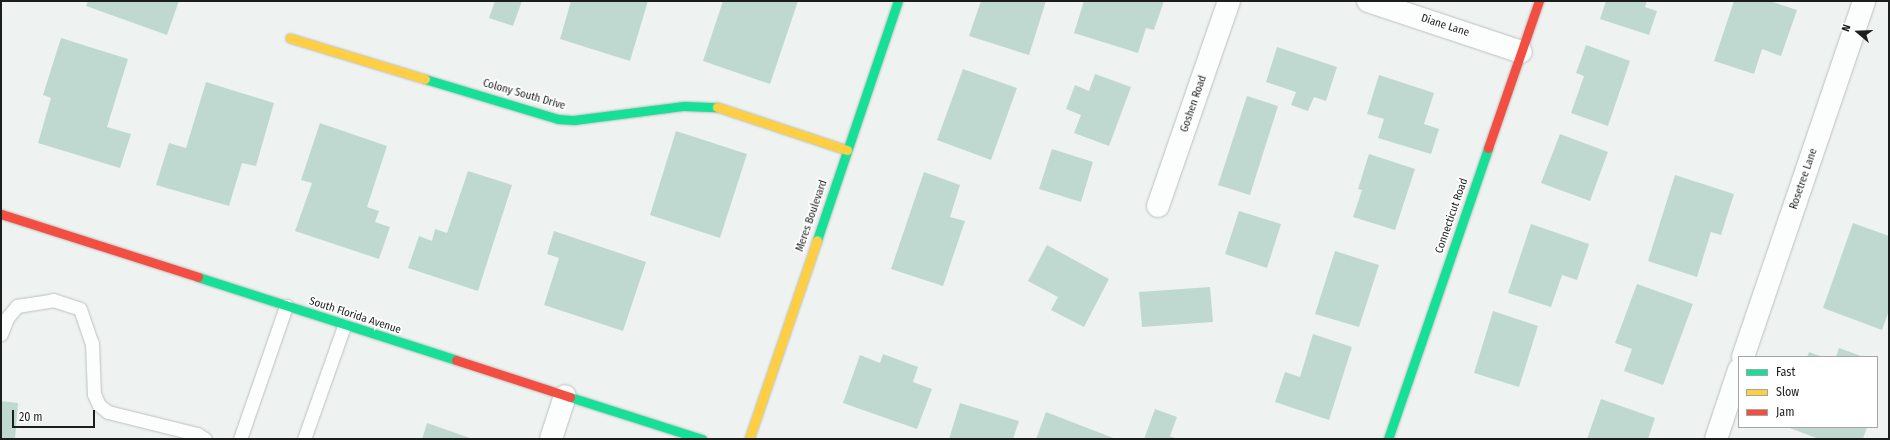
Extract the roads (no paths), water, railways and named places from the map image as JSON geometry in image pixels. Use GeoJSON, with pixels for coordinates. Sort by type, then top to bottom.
{"type":"FeatureCollection","features":[{"type":"Feature","properties":{"kind":"street","name":"Meres Boulevard"},"geometry":{"type":"LineString","coordinates":[[749,439],[898,1]]}},
{"type":"Feature","properties":{"kind":"street","name":"Goshen Road"},"geometry":{"type":"LineString","coordinates":[[1158,206],[1229,1]]}},
{"type":"Feature","properties":{"kind":"street","name":"Diane Lane"},"geometry":{"type":"LineString","coordinates":[[1368,1],[1521,52]]}},
{"type":"Feature","properties":{"kind":"street","name":"Connecticut Road"},"geometry":{"type":"LineString","coordinates":[[1388,439],[1539,1]]}},
{"type":"Feature","properties":{"kind":"street","name":"Rosetree Lane"},"geometry":{"type":"LineString","coordinates":[[1743,356],[1864,1]]}},
{"type":"Feature","properties":{"kind":"street","name":"Colony South Drive"},"geometry":{"type":"LineString","coordinates":[[290,38],[558,119],[574,120],[684,106],[717,107],[847,150]]}},
{"type":"Feature","properties":{"kind":"street","name":"South Florida Avenue"},"geometry":{"type":"LineString","coordinates":[[1,214],[344,326],[702,439]]}},
{"type":"Feature","properties":{"kind":"street"},"geometry":{"type":"LineString","coordinates":[[1716,439],[1738,373]]}},
{"type":"Feature","properties":{"kind":"street"},"geometry":{"type":"LineString","coordinates":[[551,439],[565,396]]}},
{"type":"Feature","properties":{"kind":"lane"},"geometry":{"type":"LineString","coordinates":[[1,334],[7,318],[17,306],[54,300],[80,309],[89,328],[92,343],[94,394],[99,405],[108,412],[197,434],[205,439]]}},
{"type":"Feature","properties":{"kind":"lane"},"geometry":{"type":"LineString","coordinates":[[240,439],[286,306]]}},
{"type":"Feature","properties":{"kind":"lane"},"geometry":{"type":"LineString","coordinates":[[304,439],[344,326]]}}]}
